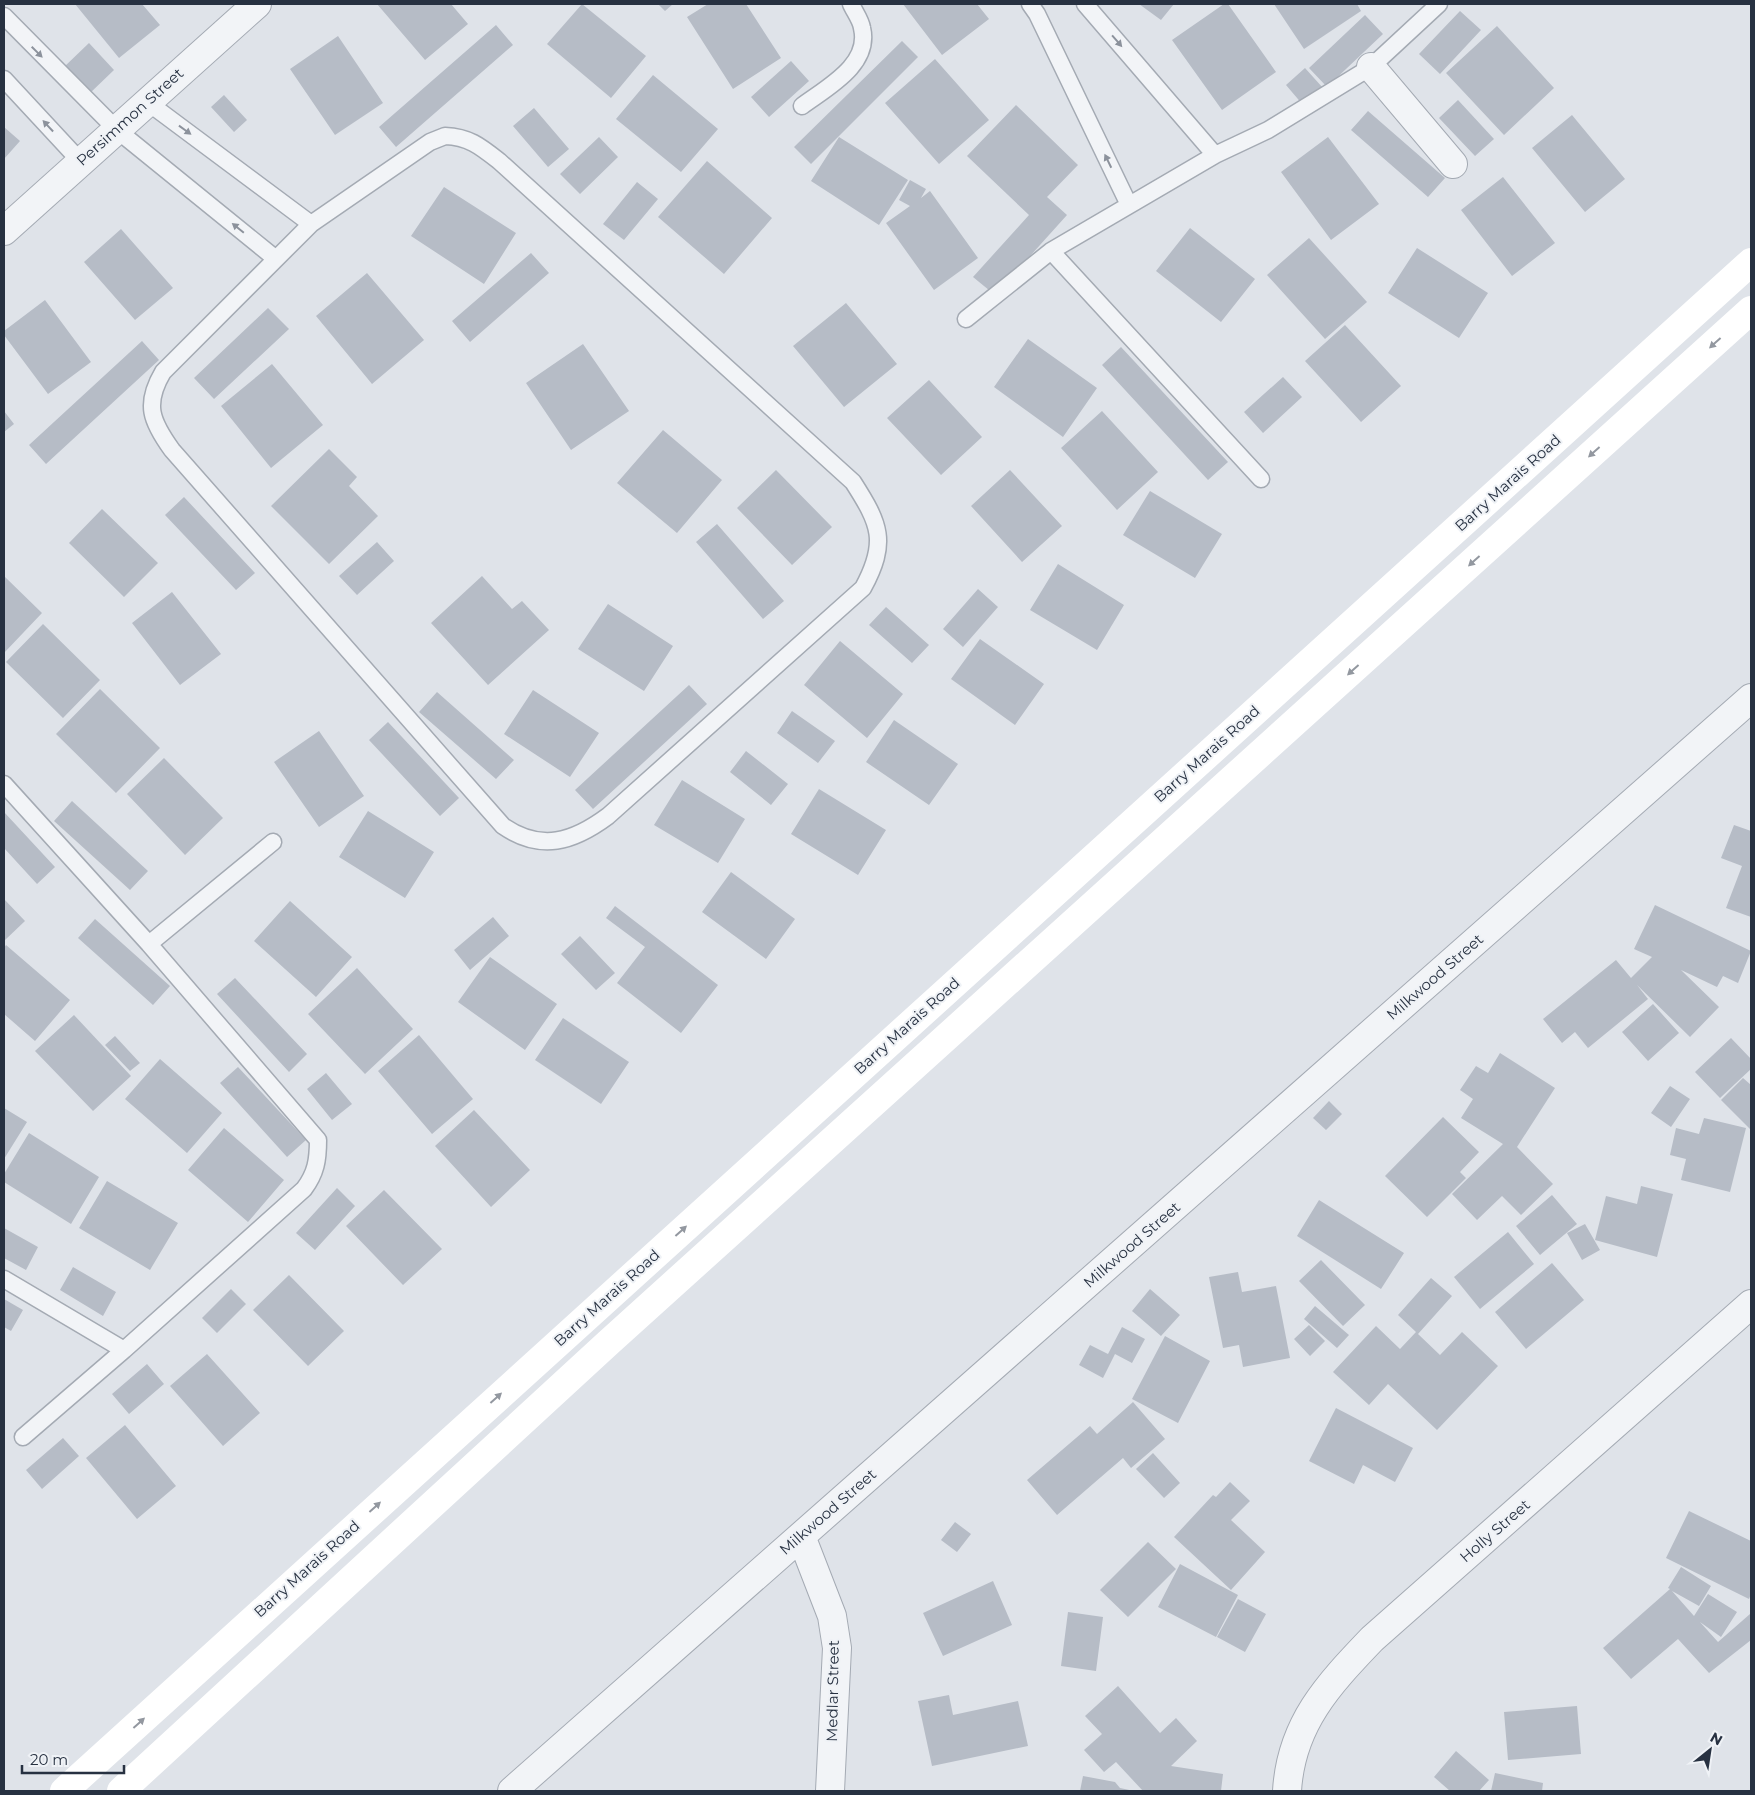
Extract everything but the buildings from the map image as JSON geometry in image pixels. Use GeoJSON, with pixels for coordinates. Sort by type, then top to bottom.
{"type":"FeatureCollection","features":[{"type":"Feature","properties":{"kind":"main road","name":"Barry Marais Road"},"geometry":{"type":"LineString","coordinates":[[64,1791],[1751,262]]}},
{"type":"Feature","properties":{"kind":"main road"},"geometry":{"type":"LineString","coordinates":[[121,1791],[601,1350],[1751,310]]}},
{"type":"Feature","properties":{"kind":"street","name":"Persimmon Street"},"geometry":{"type":"LineString","coordinates":[[4,232],[146,101],[257,4]]}},
{"type":"Feature","properties":{"kind":"street"},"geometry":{"type":"LineString","coordinates":[[1371,67],[1453,164]]}},
{"type":"Feature","properties":{"kind":"street","name":"Milkwood Street"},"geometry":{"type":"LineString","coordinates":[[512,1791],[1751,698]]}},
{"type":"Feature","properties":{"kind":"street","name":"Holly Street"},"geometry":{"type":"LineString","coordinates":[[1287,1791],[1296,1745],[1306,1720],[1321,1696],[1342,1670],[1380,1632],[1751,1304]]}},
{"type":"Feature","properties":{"kind":"street","name":"Medlar Street"},"geometry":{"type":"LineString","coordinates":[[801,1536],[832,1616],[837,1648],[830,1791]]}},
{"type":"Feature","properties":{"kind":"lane"},"geometry":{"type":"LineString","coordinates":[[802,106],[852,67],[862,49],[862,28],[851,4]]}},
{"type":"Feature","properties":{"kind":"lane"},"geometry":{"type":"LineString","coordinates":[[1030,4],[1037,14],[1129,205]]}},
{"type":"Feature","properties":{"kind":"lane"},"geometry":{"type":"LineString","coordinates":[[1085,4],[1215,155]]}},
{"type":"Feature","properties":{"kind":"lane"},"geometry":{"type":"LineString","coordinates":[[966,319],[1051,251],[1215,155],[1268,130],[1371,67],[1439,4]]}},
{"type":"Feature","properties":{"kind":"lane"},"geometry":{"type":"LineString","coordinates":[[4,16],[116,130],[276,259]]}},
{"type":"Feature","properties":{"kind":"lane"},"geometry":{"type":"LineString","coordinates":[[4,79],[81,162]]}},
{"type":"Feature","properties":{"kind":"lane"},"geometry":{"type":"LineString","coordinates":[[146,101],[311,224]]}},
{"type":"Feature","properties":{"kind":"lane"},"geometry":{"type":"LineString","coordinates":[[445,136],[462,136],[478,145],[499,161],[853,482],[877,524],[878,550],[872,570],[863,588],[615,809],[590,829],[566,839],[535,842],[518,836],[503,826],[185,464],[161,434],[152,416],[152,401],[156,385],[163,372],[311,224],[430,142],[445,136]]}},
{"type":"Feature","properties":{"kind":"lane"},"geometry":{"type":"LineString","coordinates":[[1051,251],[1261,479]]}},
{"type":"Feature","properties":{"kind":"lane"},"geometry":{"type":"LineString","coordinates":[[4,784],[149,944],[305,1122],[318,1140],[318,1159],[314,1175],[304,1189],[124,1350],[23,1437]]}},
{"type":"Feature","properties":{"kind":"lane"},"geometry":{"type":"LineString","coordinates":[[149,944],[273,842]]}},
{"type":"Feature","properties":{"kind":"lane"},"geometry":{"type":"LineString","coordinates":[[4,1279],[124,1350]]}}]}
